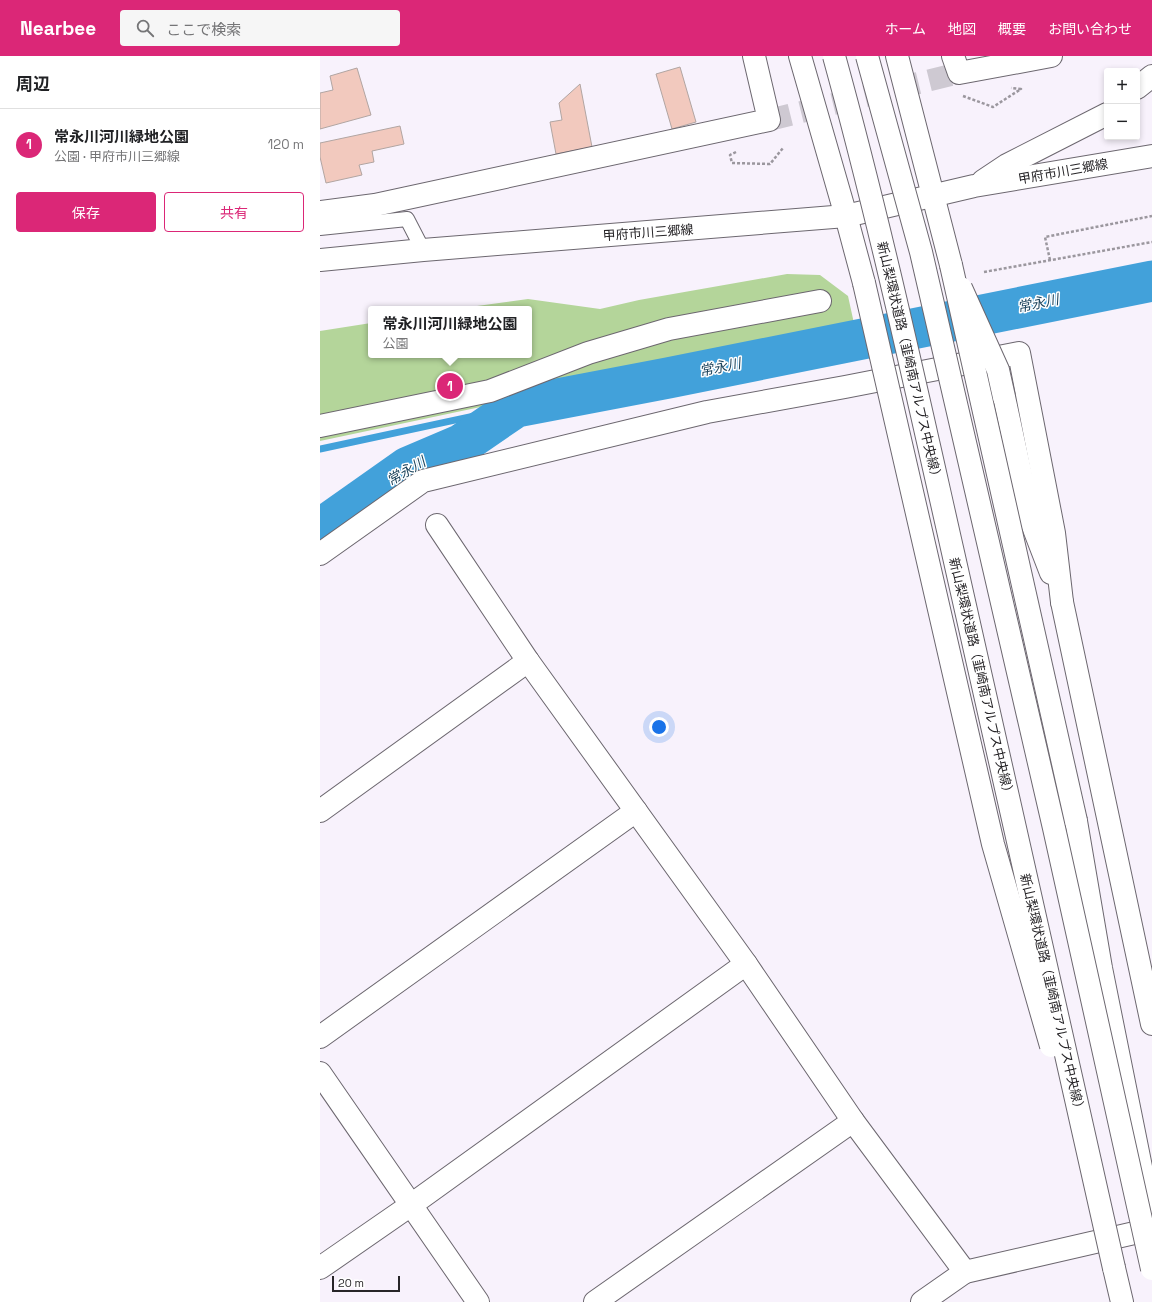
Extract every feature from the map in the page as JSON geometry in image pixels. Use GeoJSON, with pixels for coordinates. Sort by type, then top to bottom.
{"type":"FeatureCollection","features":[{"type":"Feature","properties":{"kind":"main road"},"geometry":{"type":"LineString","coordinates":[[320,212],[376,205],[769,120],[754,56]]}},
{"type":"Feature","properties":{"kind":"main road"},"geometry":{"type":"LineString","coordinates":[[800,56],[864,283],[993,844],[1114,1268]]}},
{"type":"Feature","properties":{"kind":"main road","name":"新山梨環状道路（韮崎南アルプス中央線）"},"geometry":{"type":"LineString","coordinates":[[834,56],[888,268],[1018,834],[1122,1302]]}},
{"type":"Feature","properties":{"kind":"main road"},"geometry":{"type":"LineString","coordinates":[[867,56],[921,252],[1054,828],[1152,1269]]}},
{"type":"Feature","properties":{"kind":"main road"},"geometry":{"type":"LineString","coordinates":[[897,56],[951,265],[1076,821],[1101,968],[1152,1221]]}},
{"type":"Feature","properties":{"kind":"main road"},"geometry":{"type":"LineString","coordinates":[[953,56],[959,73],[1051,56]]}},
{"type":"Feature","properties":{"kind":"main road"},"geometry":{"type":"LineString","coordinates":[[1140,86],[1152,76]]}},
{"type":"Feature","properties":{"kind":"main road"},"geometry":{"type":"LineString","coordinates":[[1140,95],[1152,89]]}},
{"type":"Feature","properties":{"kind":"main road","name":"甲府市川三郷線"},"geometry":{"type":"LineString","coordinates":[[974,186],[1007,166],[1102,116]]}},
{"type":"Feature","properties":{"kind":"main road","name":"甲府市川三郷線"},"geometry":{"type":"LineString","coordinates":[[320,260],[423,250],[846,216],[974,186],[1152,156]]}},
{"type":"Feature","properties":{"kind":"main road"},"geometry":{"type":"LineString","coordinates":[[951,265],[998,370],[1031,521],[1062,602]]}},
{"type":"Feature","properties":{"kind":"main road"},"geometry":{"type":"LineString","coordinates":[[320,426],[490,391],[588,353],[669,329],[820,301]]}},
{"type":"Feature","properties":{"kind":"main road"},"geometry":{"type":"LineString","coordinates":[[320,554],[423,481],[707,412],[845,387],[1018,352],[1054,533],[1062,602],[1152,1024]]}},
{"type":"Feature","properties":{"kind":"main road"},"geometry":{"type":"LineString","coordinates":[[438,525],[528,661],[746,964],[853,1121],[965,1272]]}},
{"type":"Feature","properties":{"kind":"main road"},"geometry":{"type":"LineString","coordinates":[[320,811],[528,661]]}},
{"type":"Feature","properties":{"kind":"main road"},"geometry":{"type":"LineString","coordinates":[[320,1037],[636,811]]}},
{"type":"Feature","properties":{"kind":"main road"},"geometry":{"type":"LineString","coordinates":[[320,1268],[746,964]]}},
{"type":"Feature","properties":{"kind":"main road"},"geometry":{"type":"LineString","coordinates":[[320,1073],[478,1302]]}},
{"type":"Feature","properties":{"kind":"main road"},"geometry":{"type":"LineString","coordinates":[[595,1302],[853,1121]]}},
{"type":"Feature","properties":{"kind":"main road"},"geometry":{"type":"LineString","coordinates":[[922,1302],[965,1272],[1152,1229]]}},
{"type":"Feature","properties":{"kind":"lane"},"geometry":{"type":"LineString","coordinates":[[320,228],[407,219],[423,250]]}},
{"type":"Feature","properties":{"kind":"path"},"geometry":{"type":"LineString","coordinates":[[958,94],[993,107],[1021,89],[1005,86]]}},
{"type":"Feature","properties":{"kind":"path"},"geometry":{"type":"LineString","coordinates":[[737,151],[730,155],[732,163],[770,164],[783,148]]}},
{"type":"Feature","properties":{"kind":"path"},"geometry":{"type":"LineString","coordinates":[[1050,260],[1044,237],[1152,216]]}},
{"type":"Feature","properties":{"kind":"path"},"geometry":{"type":"LineString","coordinates":[[984,272],[1152,242]]}},
{"type":"Feature","properties":{"kind":"green space"},"geometry":{"type":"Polygon","coordinates":[[[787,274],[820,275],[848,296],[855,328],[320,441],[320,331],[368,323],[368,358],[532,358],[532,306],[477,306],[528,299],[600,309],[639,300],[787,274]]]}},
{"type":"Feature","properties":{"kind":"building"},"geometry":{"type":"Polygon","coordinates":[[[680,67],[696,122],[672,129],[656,74],[680,67]]]}},
{"type":"Feature","properties":{"kind":"building"},"geometry":{"type":"Polygon","coordinates":[[[357,68],[371,115],[320,129],[320,93],[333,90],[330,76],[357,68]]]}},
{"type":"Feature","properties":{"kind":"building"},"geometry":{"type":"Polygon","coordinates":[[[580,84],[592,147],[556,154],[550,122],[562,120],[559,103],[580,84]]]}},
{"type":"Feature","properties":{"kind":"building"},"geometry":{"type":"Polygon","coordinates":[[[400,126],[404,144],[372,151],[374,162],[359,165],[362,175],[326,183],[320,157],[320,143],[400,126]]]}},
{"type":"Feature","properties":{"kind":"waterway","name":"常永川"},"geometry":{"type":"LineString","coordinates":[[320,529],[408,467],[462,444],[516,407],[1152,281]]}},
{"type":"Feature","properties":{"kind":"waterway"},"geometry":{"type":"LineString","coordinates":[[320,449],[516,407]]}},
{"type":"Feature","properties":{"kind":"tunnel"},"geometry":{"type":"LineString","coordinates":[[769,120],[959,73]]}},
{"type":"Feature","properties":{"kind":"place","name":"常永川河川緑地公園"},"geometry":{"type":"Point","coordinates":[450,386]}}]}
